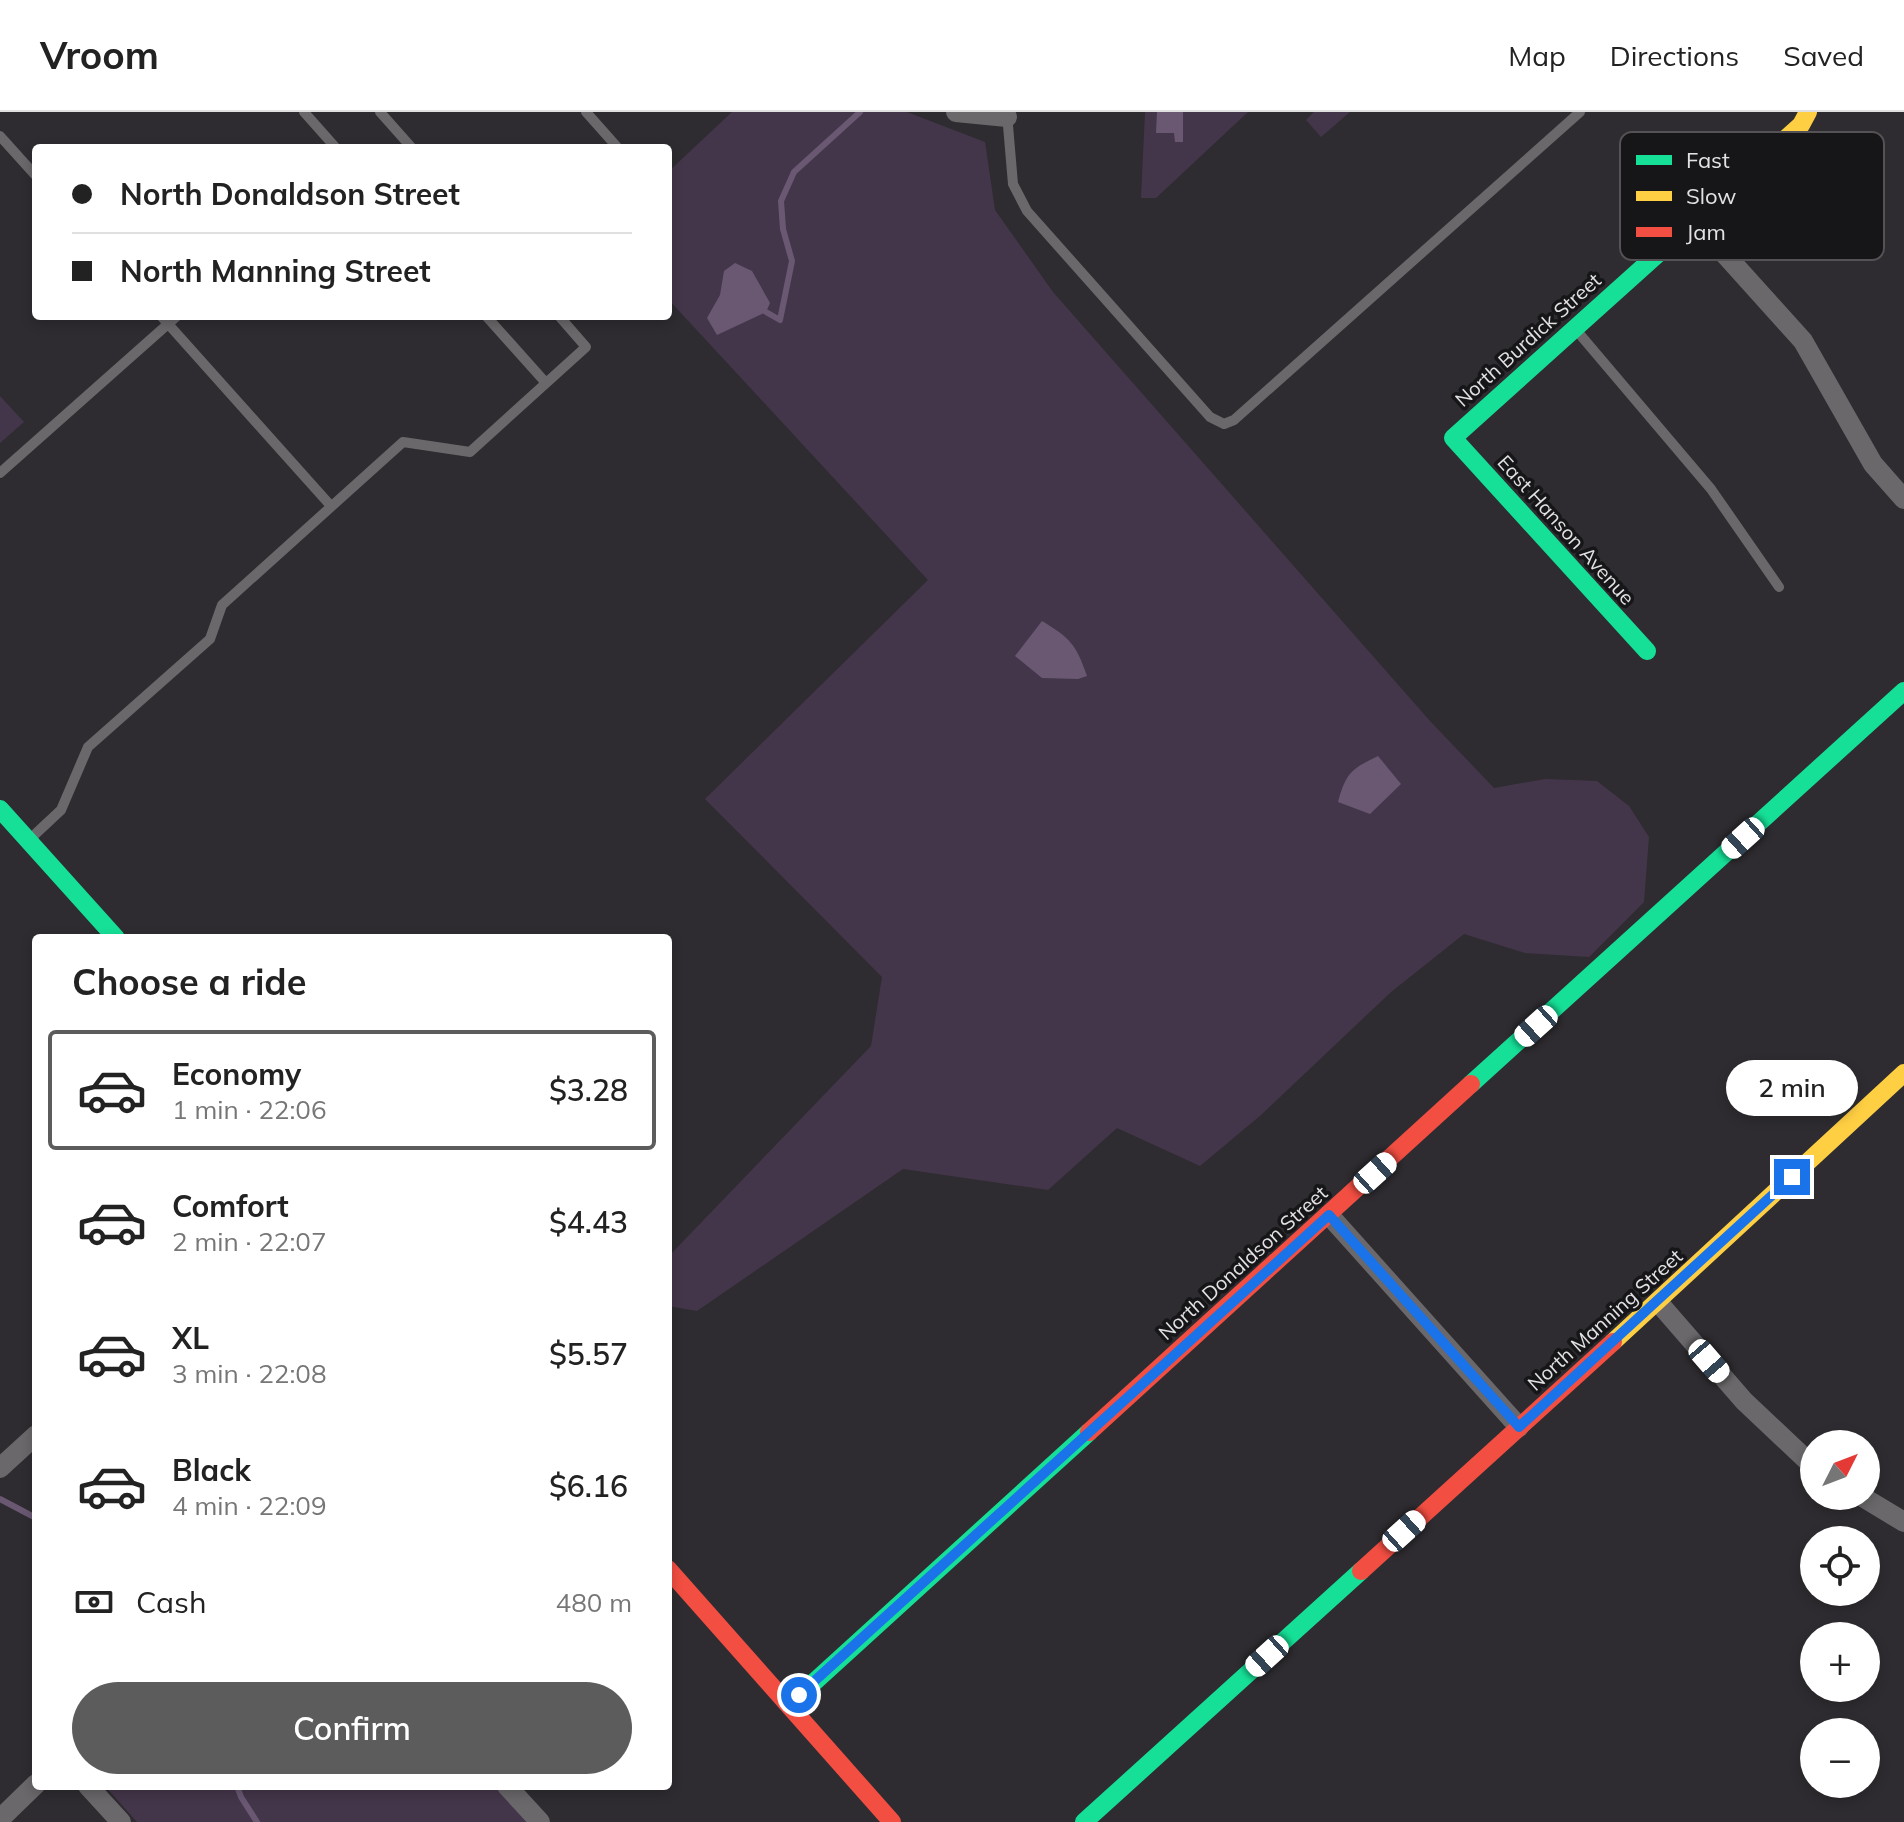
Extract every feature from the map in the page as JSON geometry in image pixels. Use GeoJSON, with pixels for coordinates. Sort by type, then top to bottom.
{"type":"FeatureCollection","features":[{"type":"Feature","properties":{"kind":"street"},"geometry":{"type":"LineString","coordinates":[[956,112],[1007,114]]}},
{"type":"Feature","properties":{"kind":"street","name":"North Burdick Street"},"geometry":{"type":"LineString","coordinates":[[1793,132],[1808,112]]}},
{"type":"Feature","properties":{"kind":"street","name":"North Burdick Street"},"geometry":{"type":"LineString","coordinates":[[1453,438],[1650,260]]}},
{"type":"Feature","properties":{"kind":"street"},"geometry":{"type":"LineString","coordinates":[[1730,260],[1803,341],[1873,464],[1904,499]]}},
{"type":"Feature","properties":{"kind":"street","name":"East Hanson Avenue"},"geometry":{"type":"LineString","coordinates":[[1453,438],[1647,651]]}},
{"type":"Feature","properties":{"kind":"street","name":"North Donaldson Street"},"geometry":{"type":"LineString","coordinates":[[789,1705],[1904,691]]}},
{"type":"Feature","properties":{"kind":"street"},"geometry":{"type":"LineString","coordinates":[[0,809],[112,934]]}},
{"type":"Feature","properties":{"kind":"street","name":"North Manning Street"},"geometry":{"type":"LineString","coordinates":[[1084,1822],[1658,1302],[1904,1073]]}},
{"type":"Feature","properties":{"kind":"street"},"geometry":{"type":"LineString","coordinates":[[1329,1215],[1519,1427]]}},
{"type":"Feature","properties":{"kind":"street"},"geometry":{"type":"LineString","coordinates":[[1658,1302],[1744,1401],[1800,1454]]}},
{"type":"Feature","properties":{"kind":"street"},"geometry":{"type":"LineString","coordinates":[[0,1468],[32,1447]]}},
{"type":"Feature","properties":{"kind":"street"},"geometry":{"type":"LineString","coordinates":[[1880,1507],[1904,1522]]}},
{"type":"Feature","properties":{"kind":"street"},"geometry":{"type":"LineString","coordinates":[[672,1573],[892,1822]]}},
{"type":"Feature","properties":{"kind":"street"},"geometry":{"type":"LineString","coordinates":[[0,1819],[32,1788]]}},
{"type":"Feature","properties":{"kind":"street"},"geometry":{"type":"LineString","coordinates":[[92,1790],[121,1822]]}},
{"type":"Feature","properties":{"kind":"street"},"geometry":{"type":"LineString","coordinates":[[511,1790],[540,1822]]}},
{"type":"Feature","properties":{"kind":"lane"},"geometry":{"type":"LineString","coordinates":[[304,112],[332,144]]}},
{"type":"Feature","properties":{"kind":"lane"},"geometry":{"type":"LineString","coordinates":[[380,112],[408,144]]}},
{"type":"Feature","properties":{"kind":"lane"},"geometry":{"type":"LineString","coordinates":[[586,112],[614,144]]}},
{"type":"Feature","properties":{"kind":"lane"},"geometry":{"type":"LineString","coordinates":[[1007,114],[1013,184],[1027,211],[1210,417],[1224,424],[1234,420],[1580,112]]}},
{"type":"Feature","properties":{"kind":"lane"},"geometry":{"type":"LineString","coordinates":[[0,136],[32,172]]}},
{"type":"Feature","properties":{"kind":"lane"},"geometry":{"type":"LineString","coordinates":[[0,473],[168,320]]}},
{"type":"Feature","properties":{"kind":"lane"},"geometry":{"type":"LineString","coordinates":[[170,320],[331,506]]}},
{"type":"Feature","properties":{"kind":"lane"},"geometry":{"type":"LineString","coordinates":[[490,320],[546,383]]}},
{"type":"Feature","properties":{"kind":"lane"},"geometry":{"type":"LineString","coordinates":[[28,840],[61,810],[88,747],[210,639],[222,605],[403,442],[470,452],[586,347],[562,320]]}},
{"type":"Feature","properties":{"kind":"lane"},"geometry":{"type":"LineString","coordinates":[[1574,328],[1711,489],[1779,587]]}},
{"type":"Feature","properties":{"kind":"shaded area"},"geometry":{"type":"Polygon","coordinates":[[[732,112],[907,112],[985,142],[995,210],[1053,292],[1430,721],[1494,788],[1545,779],[1597,781],[1629,806],[1649,837],[1644,902],[1589,957],[1525,953],[1464,934],[1391,992],[1261,1115],[1200,1166],[1117,1128],[1048,1190],[903,1169],[697,1311],[672,1307],[672,1253],[871,1046],[882,977],[705,799],[928,580],[672,303],[672,168],[732,112]]]}},
{"type":"Feature","properties":{"kind":"shaded area"},"geometry":{"type":"Polygon","coordinates":[[[1145,112],[1248,112],[1156,198],[1141,198],[1145,112]]]}},
{"type":"Feature","properties":{"kind":"shaded area"},"geometry":{"type":"Polygon","coordinates":[[[1157,112],[1183,112],[1183,142],[1175,142],[1174,133],[1156,133],[1157,112]]]}},
{"type":"Feature","properties":{"kind":"shaded area"},"geometry":{"type":"Polygon","coordinates":[[[1314,112],[1350,112],[1321,137],[1306,120],[1314,112]]]}},
{"type":"Feature","properties":{"kind":"shaded area"},"geometry":{"type":"Polygon","coordinates":[[[735,263],[752,271],[770,303],[766,312],[717,335],[707,318],[720,295],[724,271],[735,263]]]}},
{"type":"Feature","properties":{"kind":"shaded area"},"geometry":{"type":"Polygon","coordinates":[[[0,396],[24,422],[0,443],[0,396]]]}},
{"type":"Feature","properties":{"kind":"shaded area"},"geometry":{"type":"Polygon","coordinates":[[[1042,621],[1071,643],[1087,676],[1078,679],[1042,678],[1015,656],[1042,621]]]}},
{"type":"Feature","properties":{"kind":"shaded area"},"geometry":{"type":"Polygon","coordinates":[[[1378,756],[1401,784],[1370,814],[1338,802],[1351,773],[1378,756]]]}},
{"type":"Feature","properties":{"kind":"shaded area"},"geometry":{"type":"Polygon","coordinates":[[[109,1790],[499,1790],[528,1822],[137,1822],[109,1790]]]}},
{"type":"Feature","properties":{"kind":"waterway"},"geometry":{"type":"LineString","coordinates":[[766,312],[780,320],[792,261],[783,229],[781,201],[794,172],[860,112]]}},
{"type":"Feature","properties":{"kind":"waterway"},"geometry":{"type":"LineString","coordinates":[[0,1499],[32,1516]]}},
{"type":"Feature","properties":{"kind":"waterway"},"geometry":{"type":"LineString","coordinates":[[238,1790],[257,1822]]}},
{"type":"Feature","properties":{"kind":"traffic: fast"},"geometry":{"type":"LineString","coordinates":[[1647,651],[1453,438],[1651,260]]}},
{"type":"Feature","properties":{"kind":"traffic: fast"},"geometry":{"type":"LineString","coordinates":[[1471,1084],[1904,691]]}},
{"type":"Feature","properties":{"kind":"traffic: fast"},"geometry":{"type":"LineString","coordinates":[[0,809],[112,934]]}},
{"type":"Feature","properties":{"kind":"traffic: fast"},"geometry":{"type":"LineString","coordinates":[[789,1705],[1089,1432]]}},
{"type":"Feature","properties":{"kind":"traffic: fast"},"geometry":{"type":"LineString","coordinates":[[1084,1822],[1361,1571]]}},
{"type":"Feature","properties":{"kind":"traffic: slow"},"geometry":{"type":"LineString","coordinates":[[1793,132],[1808,112]]}},
{"type":"Feature","properties":{"kind":"traffic: slow"},"geometry":{"type":"LineString","coordinates":[[1613,1342],[1904,1073]]}},
{"type":"Feature","properties":{"kind":"traffic: jam"},"geometry":{"type":"LineString","coordinates":[[1089,1432],[1471,1084]]}},
{"type":"Feature","properties":{"kind":"traffic: jam"},"geometry":{"type":"LineString","coordinates":[[1361,1571],[1613,1342]]}},
{"type":"Feature","properties":{"kind":"traffic: jam"},"geometry":{"type":"LineString","coordinates":[[672,1574],[892,1822]]}},
{"type":"Feature","properties":{"kind":"route"},"geometry":{"type":"LineString","coordinates":[[799,1695],[1329,1215],[1519,1427],[1792,1177]]}}]}
